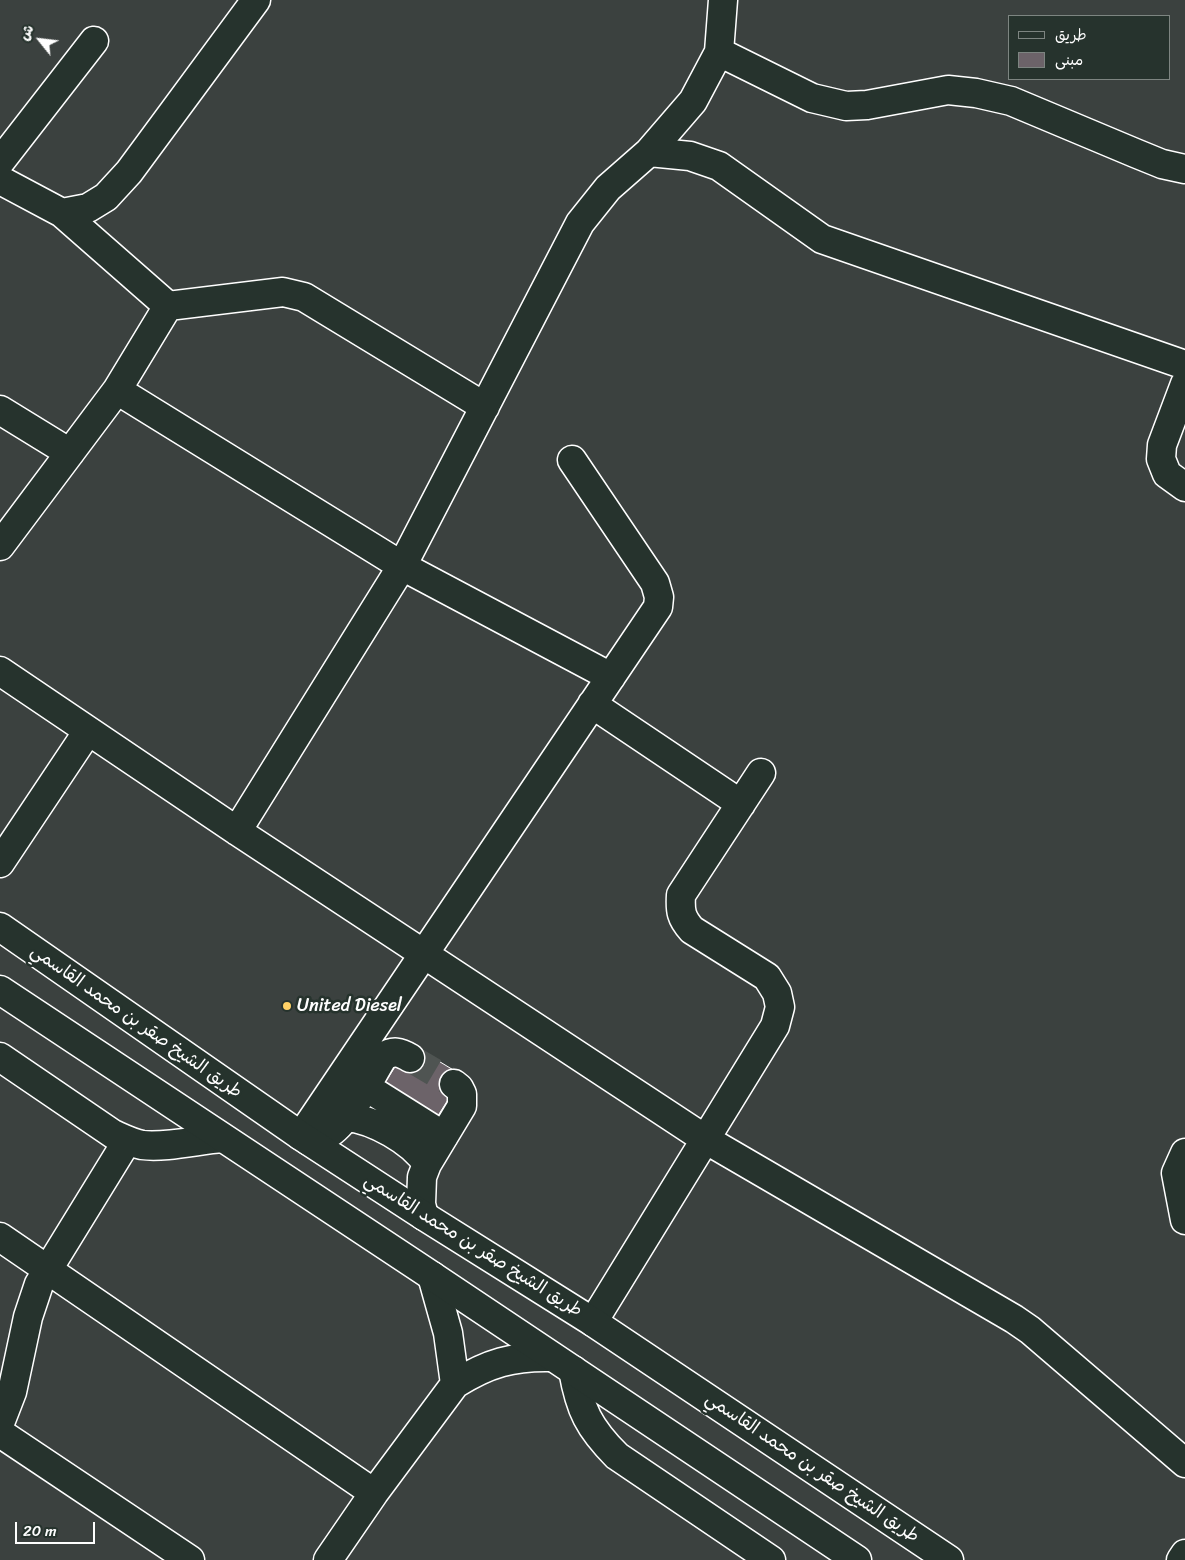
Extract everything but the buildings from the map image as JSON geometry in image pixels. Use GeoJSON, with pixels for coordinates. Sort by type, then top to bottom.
{"type":"FeatureCollection","features":[{"type":"Feature","properties":{"kind":"main road"},"geometry":{"type":"LineString","coordinates":[[62,213],[88,208],[106,197],[129,172],[256,0]]}},
{"type":"Feature","properties":{"kind":"main road"},"geometry":{"type":"LineString","coordinates":[[237,831],[402,566],[580,224],[608,188],[649,152],[694,101],[719,52],[723,0]]}},
{"type":"Feature","properties":{"kind":"main road"},"geometry":{"type":"LineString","coordinates":[[0,162],[94,41]]}},
{"type":"Feature","properties":{"kind":"main road"},"geometry":{"type":"LineString","coordinates":[[719,52],[812,98],[846,106],[867,105],[948,90],[976,93],[1011,101],[1144,157],[1162,164],[1185,169]]}},
{"type":"Feature","properties":{"kind":"main road"},"geometry":{"type":"LineString","coordinates":[[649,152],[690,156],[719,166],[822,239],[1185,365]]}},
{"type":"Feature","properties":{"kind":"main road"},"geometry":{"type":"LineString","coordinates":[[0,180],[62,213],[168,306],[283,292],[304,297],[485,406]]}},
{"type":"Feature","properties":{"kind":"main road"},"geometry":{"type":"LineString","coordinates":[[0,546],[118,390],[168,306]]}},
{"type":"Feature","properties":{"kind":"main road"},"geometry":{"type":"LineString","coordinates":[[1185,384],[1162,445],[1162,459],[1168,474],[1185,487]]}},
{"type":"Feature","properties":{"kind":"main road"},"geometry":{"type":"LineString","coordinates":[[118,390],[402,566],[611,677]]}},
{"type":"Feature","properties":{"kind":"main road"},"geometry":{"type":"LineString","coordinates":[[0,410],[70,453]]}},
{"type":"Feature","properties":{"kind":"main road"},"geometry":{"type":"LineString","coordinates":[[305,1138],[354,1080],[424,954],[658,607],[659,597],[654,583],[572,460]]}},
{"type":"Feature","properties":{"kind":"main road"},"geometry":{"type":"LineString","coordinates":[[0,671],[237,831],[705,1140],[1022,1324],[1185,1463]]}},
{"type":"Feature","properties":{"kind":"main road"},"geometry":{"type":"LineString","coordinates":[[592,704],[741,804]]}},
{"type":"Feature","properties":{"kind":"main road"},"geometry":{"type":"LineString","coordinates":[[0,863],[88,731]]}},
{"type":"Feature","properties":{"kind":"main road"},"geometry":{"type":"LineString","coordinates":[[593,1322],[775,1026],[780,1007],[777,993],[767,977],[692,930],[684,921],[681,907],[681,895],[762,773]]}},
{"type":"Feature","properties":{"kind":"main road","name":"طريق الشيخ صقر بن محمد القاسمي"},"geometry":{"type":"LineString","coordinates":[[0,927],[305,1138],[424,1216],[593,1322],[949,1560]]}},
{"type":"Feature","properties":{"kind":"main road"},"geometry":{"type":"LineString","coordinates":[[0,990],[857,1560]]}},
{"type":"Feature","properties":{"kind":"main road"},"geometry":{"type":"LineString","coordinates":[[305,1138],[329,1134],[346,1117],[354,1080],[389,1053],[396,1052],[410,1058]]}},
{"type":"Feature","properties":{"kind":"main road"},"geometry":{"type":"LineString","coordinates":[[0,1058],[113,1134],[127,1141],[142,1145],[158,1146],[222,1138]]}},
{"type":"Feature","properties":{"kind":"main road"},"geometry":{"type":"LineString","coordinates":[[354,1080],[444,1136]]}},
{"type":"Feature","properties":{"kind":"main road"},"geometry":{"type":"LineString","coordinates":[[424,1216],[420,1190],[422,1177],[427,1164],[462,1106],[463,1100],[459,1088],[454,1084]]}},
{"type":"Feature","properties":{"kind":"main road"},"geometry":{"type":"LineString","coordinates":[[346,1117],[360,1119],[384,1130],[412,1147],[427,1164]]}},
{"type":"Feature","properties":{"kind":"main road"},"geometry":{"type":"LineString","coordinates":[[0,1423],[12,1392],[32,1300],[47,1269],[127,1141]]}},
{"type":"Feature","properties":{"kind":"main road"},"geometry":{"type":"LineString","coordinates":[[1185,1153],[1176,1173],[1185,1220]]}},
{"type":"Feature","properties":{"kind":"main road"},"geometry":{"type":"LineString","coordinates":[[0,1237],[374,1492]]}},
{"type":"Feature","properties":{"kind":"main road"},"geometry":{"type":"LineString","coordinates":[[432,1276],[448,1333],[455,1384]]}},
{"type":"Feature","properties":{"kind":"main road"},"geometry":{"type":"LineString","coordinates":[[328,1560],[374,1492],[455,1384],[474,1372],[495,1363],[514,1358],[562,1364]]}},
{"type":"Feature","properties":{"kind":"main road"},"geometry":{"type":"LineString","coordinates":[[562,1364],[586,1418],[600,1439],[617,1456],[771,1560]]}},
{"type":"Feature","properties":{"kind":"main road"},"geometry":{"type":"LineString","coordinates":[[0,1433],[190,1560]]}},
{"type":"Feature","properties":{"kind":"main road"},"geometry":{"type":"LineString","coordinates":[[1181,1560],[1185,1554]]}},
{"type":"Feature","properties":{"kind":"tunnel"},"geometry":{"type":"LineString","coordinates":[[410,1058],[454,1084]]}},
{"type":"Feature","properties":{"kind":"place","name":"United Diesel"},"geometry":{"type":"Point","coordinates":[287,1006]}}]}
